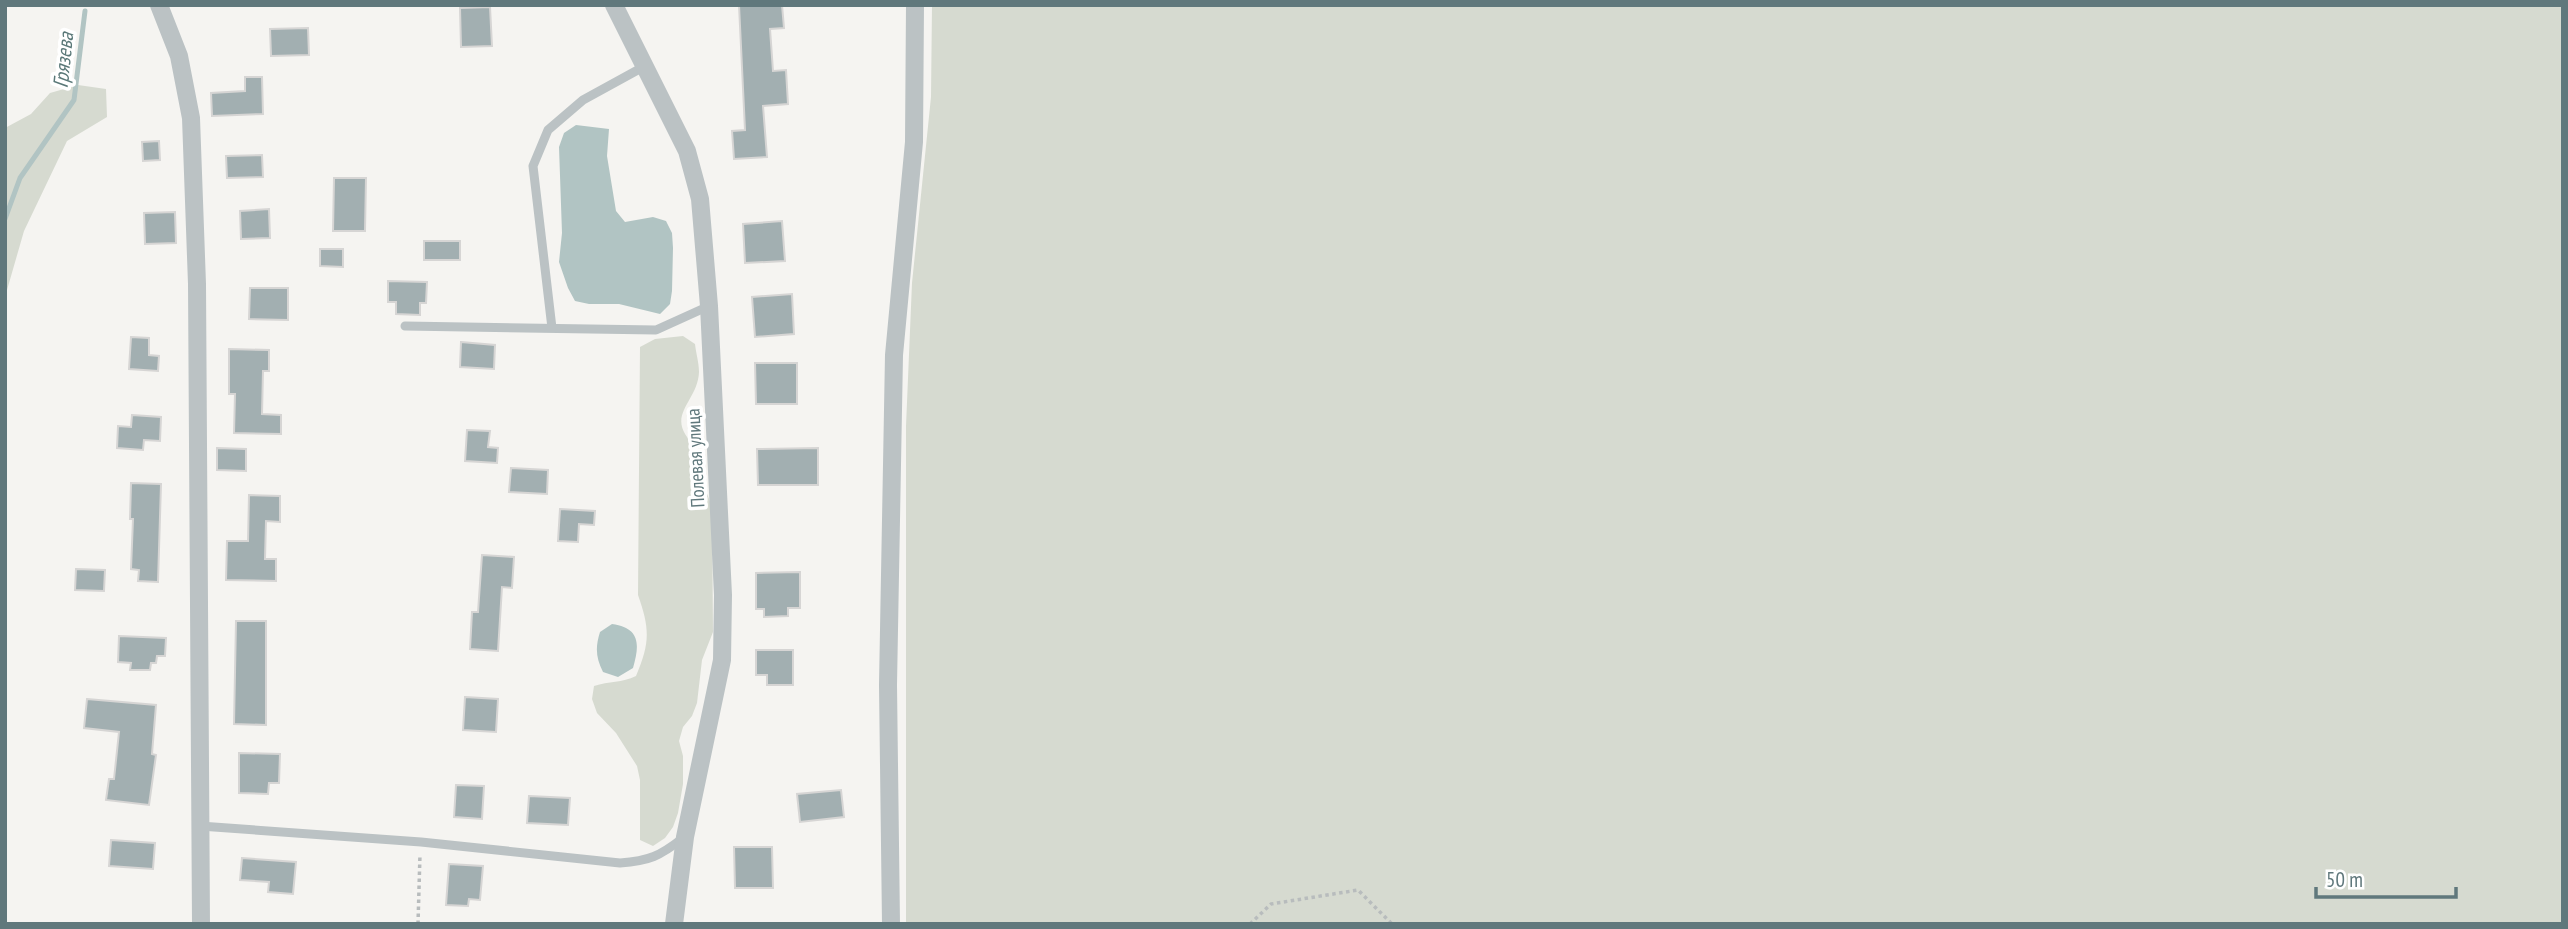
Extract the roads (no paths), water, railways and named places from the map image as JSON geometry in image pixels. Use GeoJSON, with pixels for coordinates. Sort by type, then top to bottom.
{"type":"FeatureCollection","features":[{"type":"Feature","properties":{"kind":"street"},"geometry":{"type":"LineString","coordinates":[[159,5],[180,56],[191,118],[197,284],[201,924]]}},
{"type":"Feature","properties":{"kind":"street","name":"Полевая улица"},"geometry":{"type":"LineString","coordinates":[[614,5],[687,151],[700,199],[709,306],[723,595],[722,660],[685,837],[674,924]]}},
{"type":"Feature","properties":{"kind":"street"},"geometry":{"type":"LineString","coordinates":[[891,924],[888,685],[894,355],[914,142],[915,5]]}},
{"type":"Feature","properties":{"kind":"lane"},"geometry":{"type":"LineString","coordinates":[[552,328],[533,166],[548,130],[583,100],[645,66]]}},
{"type":"Feature","properties":{"kind":"lane"},"geometry":{"type":"LineString","coordinates":[[405,326],[656,330],[709,306]]}},
{"type":"Feature","properties":{"kind":"lane"},"geometry":{"type":"LineString","coordinates":[[200,826],[421,842],[620,863],[643,861],[661,855],[685,837]]}},
{"type":"Feature","properties":{"kind":"waterway","name":"Грязева"},"geometry":{"type":"LineString","coordinates":[[5,219],[20,178],[74,100],[85,11]]}}]}
